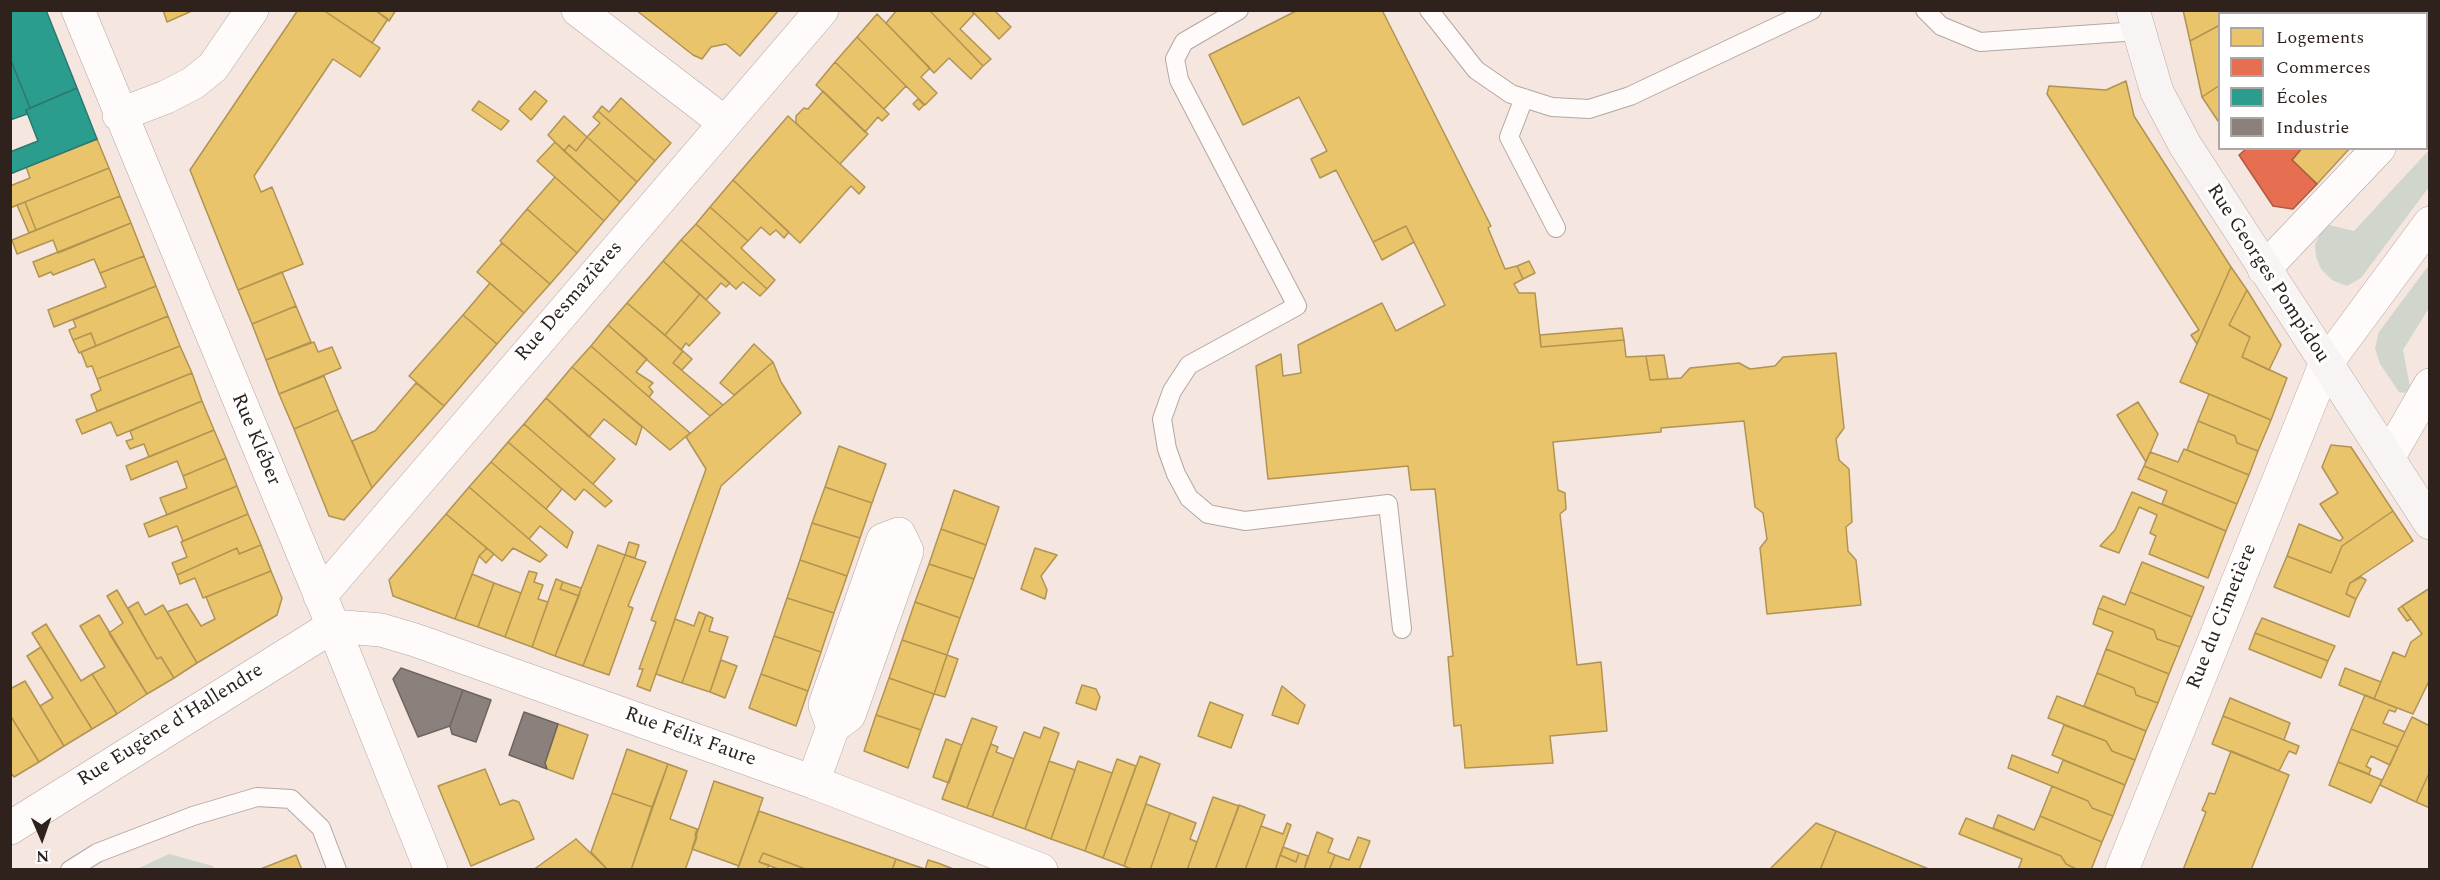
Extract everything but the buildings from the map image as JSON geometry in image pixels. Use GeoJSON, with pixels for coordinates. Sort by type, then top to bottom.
{"type":"FeatureCollection","features":[{"type":"Feature","properties":{"kind":"street","name":"Rue Kléber"},"geometry":{"type":"LineString","coordinates":[[78,10],[119,115],[333,626],[431,870]]}},
{"type":"Feature","properties":{"kind":"street"},"geometry":{"type":"LineString","coordinates":[[119,115],[166,97],[193,83],[213,67],[252,10]]}},
{"type":"Feature","properties":{"kind":"street"},"geometry":{"type":"LineString","coordinates":[[578,10],[725,123]]}},
{"type":"Feature","properties":{"kind":"street","name":"Rue Desmazières"},"geometry":{"type":"LineString","coordinates":[[320,596],[822,10]]}},
{"type":"Feature","properties":{"kind":"street","name":"Rue Georges Pompidou"},"geometry":{"type":"LineString","coordinates":[[2136,21],[2150,74],[2166,112],[2325,365],[2430,523]]}},
{"type":"Feature","properties":{"kind":"street"},"geometry":{"type":"LineString","coordinates":[[2264,269],[2377,150]]}},
{"type":"Feature","properties":{"kind":"street","name":"Rue du Cimetière"},"geometry":{"type":"LineString","coordinates":[[2122,870],[2325,365],[2430,223]]}},
{"type":"Feature","properties":{"kind":"street"},"geometry":{"type":"LineString","coordinates":[[2388,459],[2430,385]]}},
{"type":"Feature","properties":{"kind":"street"},"geometry":{"type":"LineString","coordinates":[[813,783],[832,727],[849,715],[907,551],[899,534],[883,540],[825,705],[832,727]]}},
{"type":"Feature","properties":{"kind":"street","name":"Rue Félix Faure"},"geometry":{"type":"LineString","coordinates":[[333,626],[373,628],[415,640],[813,783],[1041,870]]}},
{"type":"Feature","properties":{"kind":"street","name":"Rue Eugène d'Hallendre"},"geometry":{"type":"LineString","coordinates":[[10,828],[333,626]]}},
{"type":"Feature","properties":{"kind":"lane"},"geometry":{"type":"LineString","coordinates":[[1239,10],[1184,42],[1175,59],[1179,80],[1297,306],[1189,365],[1172,391],[1162,419],[1167,449],[1176,474],[1189,498],[1208,514],[1245,521],[1388,504],[1402,629]]}},
{"type":"Feature","properties":{"kind":"lane"},"geometry":{"type":"LineString","coordinates":[[1429,10],[1476,70],[1511,94],[1552,107],[1589,108],[1630,96],[1812,10]]}},
{"type":"Feature","properties":{"kind":"lane"},"geometry":{"type":"LineString","coordinates":[[1925,10],[1941,26],[1980,42],[2136,21]]}},
{"type":"Feature","properties":{"kind":"lane"},"geometry":{"type":"LineString","coordinates":[[1524,98],[1509,137],[1556,228]]}},
{"type":"Feature","properties":{"kind":"lane"},"geometry":{"type":"LineString","coordinates":[[70,870],[97,854],[193,816],[258,797],[291,799],[321,828],[338,870]]}},
{"type":"Feature","properties":{"kind":"shaded area"},"geometry":{"type":"Polygon","coordinates":[[[2429,150],[2429,187],[2361,278],[2347,286],[2332,280],[2321,269],[2316,257],[2315,244],[2320,234],[2329,225],[2354,231],[2429,150]]]}},
{"type":"Feature","properties":{"kind":"shaded area"},"geometry":{"type":"Polygon","coordinates":[[[2429,265],[2429,308],[2403,350],[2410,387],[2405,393],[2399,392],[2380,364],[2375,348],[2379,332],[2429,265]]]}},
{"type":"Feature","properties":{"kind":"shaded area"},"geometry":{"type":"Polygon","coordinates":[[[169,854],[213,866],[215,869],[137,869],[169,854]]]}}]}
